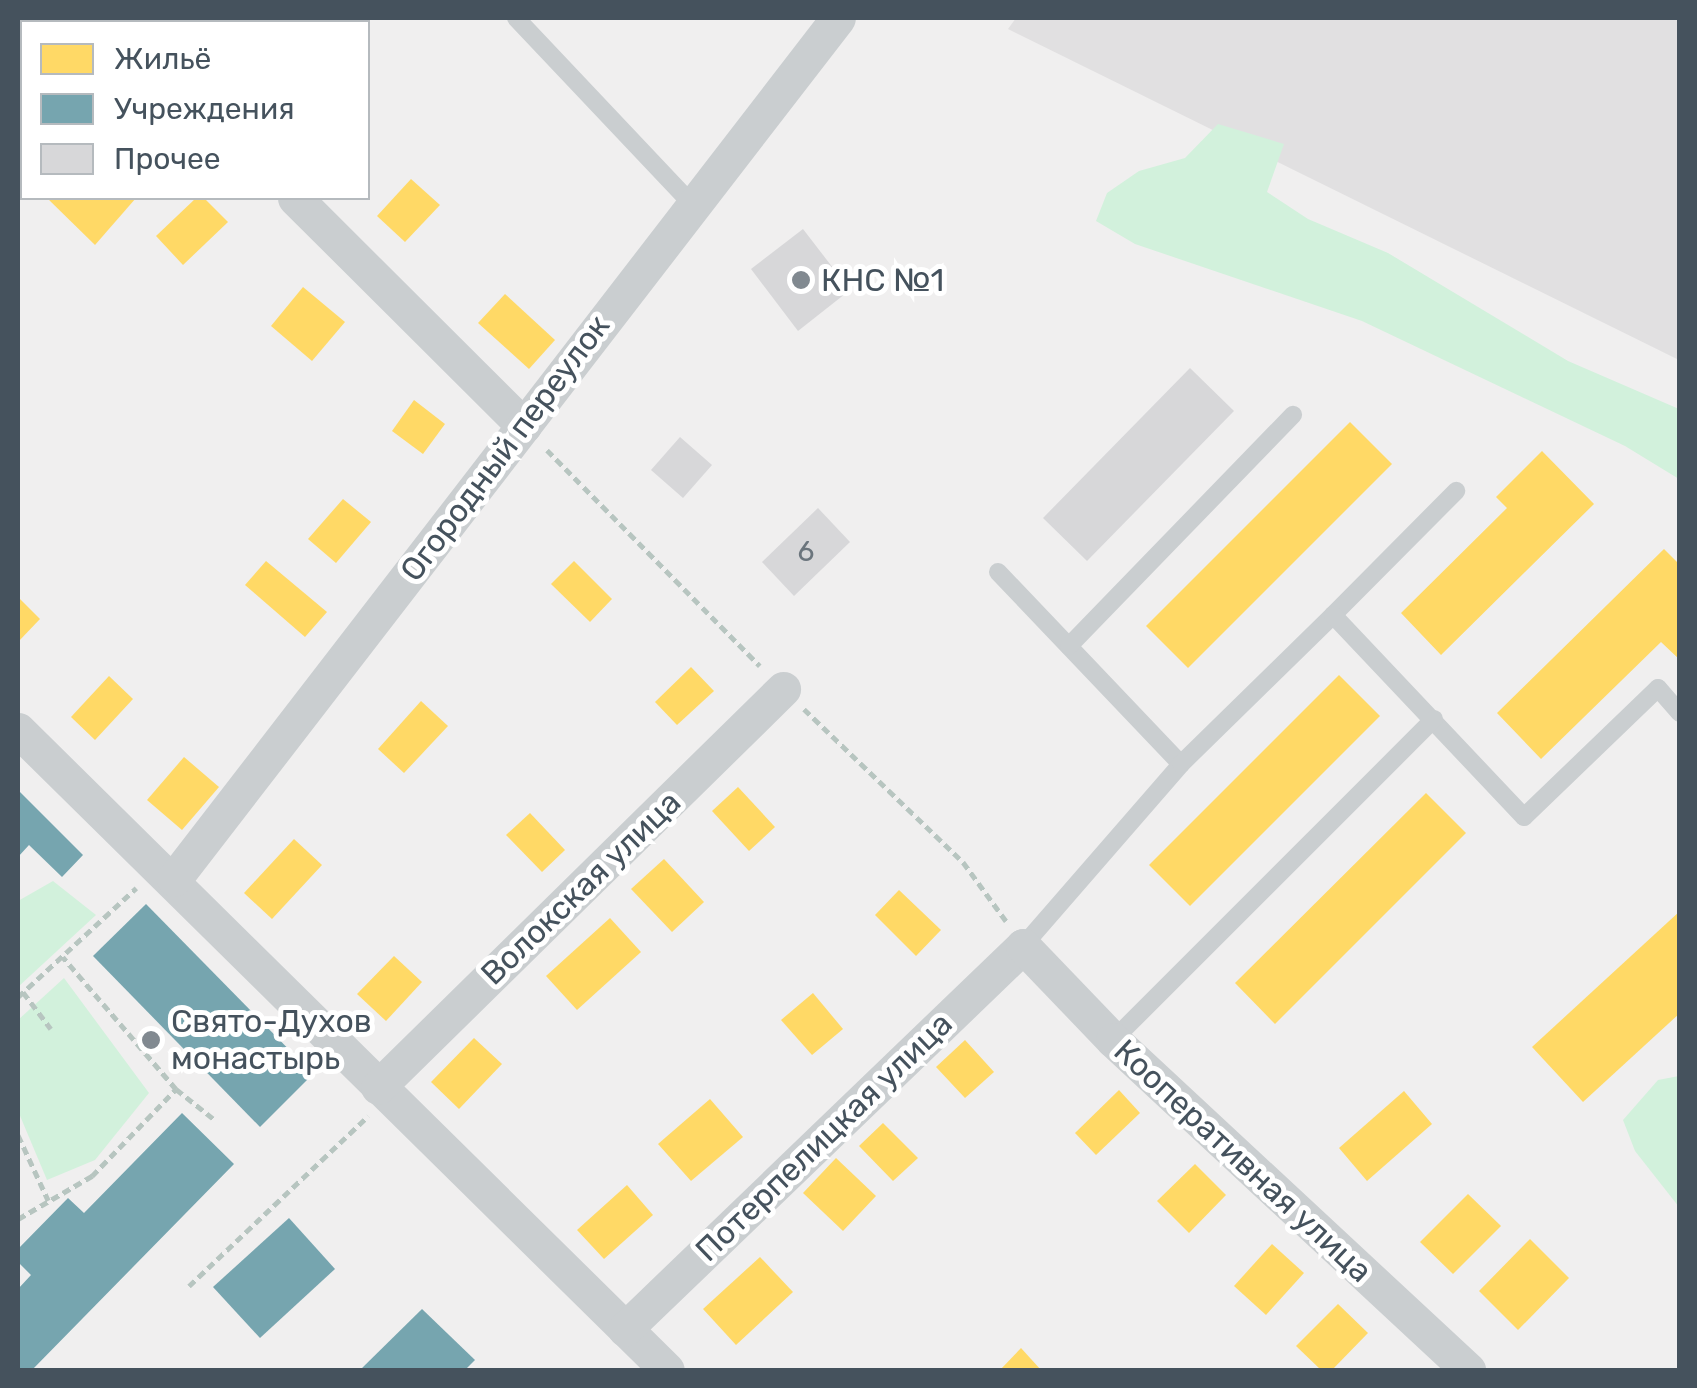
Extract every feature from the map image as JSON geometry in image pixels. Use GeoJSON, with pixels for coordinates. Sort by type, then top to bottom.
{"type":"FeatureCollection","features":[{"type":"Feature","properties":{"kind":"street","name":"Огородный переулок"},"geometry":{"type":"LineString","coordinates":[[166,872],[524,426],[690,202],[838,18]]}},
{"type":"Feature","properties":{"kind":"street"},"geometry":{"type":"LineString","coordinates":[[297,200],[524,426]]}},
{"type":"Feature","properties":{"kind":"street","name":"Волокская улица"},"geometry":{"type":"LineString","coordinates":[[383,1092],[783,689]]}},
{"type":"Feature","properties":{"kind":"street"},"geometry":{"type":"LineString","coordinates":[[18,730],[667,1370]]}},
{"type":"Feature","properties":{"kind":"street","name":"Кооперативная улица"},"geometry":{"type":"LineString","coordinates":[[1023,946],[1113,1040],[1468,1370]]}},
{"type":"Feature","properties":{"kind":"street","name":"Потерпелицкая улица"},"geometry":{"type":"LineString","coordinates":[[625,1329],[1023,946]]}},
{"type":"Feature","properties":{"kind":"lane"},"geometry":{"type":"LineString","coordinates":[[516,18],[690,202]]}},
{"type":"Feature","properties":{"kind":"lane"},"geometry":{"type":"LineString","coordinates":[[1068,646],[1294,415]]}},
{"type":"Feature","properties":{"kind":"lane"},"geometry":{"type":"LineString","coordinates":[[1023,946],[1181,764],[1456,491]]}},
{"type":"Feature","properties":{"kind":"lane"},"geometry":{"type":"LineString","coordinates":[[998,572],[1181,764]]}},
{"type":"Feature","properties":{"kind":"lane"},"geometry":{"type":"LineString","coordinates":[[1333,615],[1524,816],[1658,688],[1680,713]]}},
{"type":"Feature","properties":{"kind":"lane"},"geometry":{"type":"LineString","coordinates":[[1113,1040],[1434,719]]}},
{"type":"Feature","properties":{"kind":"path"},"geometry":{"type":"LineString","coordinates":[[52,1028],[20,994],[166,872]]}},
{"type":"Feature","properties":{"kind":"path"},"geometry":{"type":"LineString","coordinates":[[63,957],[176,1089],[215,1120]]}},
{"type":"Feature","properties":{"kind":"path"},"geometry":{"type":"LineString","coordinates":[[18,1218],[92,1176],[176,1089]]}},
{"type":"Feature","properties":{"kind":"path"},"geometry":{"type":"LineString","coordinates":[[189,1286],[383,1092]]}},
{"type":"Feature","properties":{"kind":"path"},"geometry":{"type":"LineString","coordinates":[[18,1135],[49,1201]]}},
{"type":"Feature","properties":{"kind":"shaded area"},"geometry":{"type":"Polygon","coordinates":[[[1016,18],[1679,18],[1679,360],[1008,29],[1016,18]]]}},
{"type":"Feature","properties":{"kind":"green space"},"geometry":{"type":"Polygon","coordinates":[[[1218,124],[1284,144],[1267,192],[1308,219],[1388,253],[1568,361],[1679,409],[1679,479],[1625,446],[1362,321],[1135,244],[1096,221],[1107,193],[1139,171],[1185,158],[1218,124]]]}},
{"type":"Feature","properties":{"kind":"green space"},"geometry":{"type":"Polygon","coordinates":[[[53,881],[96,915],[18,987],[18,901],[53,881]]]}},
{"type":"Feature","properties":{"kind":"green space"},"geometry":{"type":"Polygon","coordinates":[[[64,978],[149,1093],[95,1160],[47,1180],[18,1111],[18,1020],[64,978]]]}},
{"type":"Feature","properties":{"kind":"green space"},"geometry":{"type":"Polygon","coordinates":[[[1680,1076],[1679,1207],[1635,1151],[1623,1120],[1658,1080],[1680,1076]]]}},
{"type":"Feature","properties":{"kind":"building: Жильё"},"geometry":{"type":"Polygon","coordinates":[[[411,179],[440,205],[405,242],[377,216],[411,179]]]}},
{"type":"Feature","properties":{"kind":"building: Жильё"},"geometry":{"type":"Polygon","coordinates":[[[49,200],[134,200],[95,245],[49,200]]]}},
{"type":"Feature","properties":{"kind":"building: Жильё"},"geometry":{"type":"Polygon","coordinates":[[[194,200],[206,200],[228,222],[183,265],[156,236],[194,200]]]}},
{"type":"Feature","properties":{"kind":"building: Жильё"},"geometry":{"type":"Polygon","coordinates":[[[303,287],[345,322],[312,361],[271,326],[303,287]]]}},
{"type":"Feature","properties":{"kind":"building: Жильё"},"geometry":{"type":"Polygon","coordinates":[[[505,294],[555,340],[529,369],[478,323],[505,294]]]}},
{"type":"Feature","properties":{"kind":"building: Жильё"},"geometry":{"type":"Polygon","coordinates":[[[414,400],[445,424],[423,454],[392,431],[414,400]]]}},
{"type":"Feature","properties":{"kind":"building: Жильё"},"geometry":{"type":"Polygon","coordinates":[[[1350,422],[1392,464],[1188,668],[1146,626],[1350,422]]]}},
{"type":"Feature","properties":{"kind":"building: Жильё"},"geometry":{"type":"Polygon","coordinates":[[[1542,451],[1594,504],[1441,655],[1401,613],[1507,508],[1496,497],[1542,451]]]}},
{"type":"Feature","properties":{"kind":"building: Жильё"},"geometry":{"type":"Polygon","coordinates":[[[343,499],[371,522],[336,563],[308,539],[343,499]]]}},
{"type":"Feature","properties":{"kind":"building: Жильё"},"geometry":{"type":"Polygon","coordinates":[[[1664,549],[1680,565],[1680,660],[1661,642],[1541,759],[1497,713],[1664,549]]]}},
{"type":"Feature","properties":{"kind":"building: Жильё"},"geometry":{"type":"Polygon","coordinates":[[[266,561],[327,612],[305,637],[245,585],[266,561]]]}},
{"type":"Feature","properties":{"kind":"building: Жильё"},"geometry":{"type":"Polygon","coordinates":[[[574,561],[612,599],[590,622],[551,584],[574,561]]]}},
{"type":"Feature","properties":{"kind":"building: Жильё"},"geometry":{"type":"Polygon","coordinates":[[[18,597],[40,619],[18,642],[18,597]]]}},
{"type":"Feature","properties":{"kind":"building: Жильё"},"geometry":{"type":"Polygon","coordinates":[[[691,667],[714,691],[677,725],[655,702],[691,667]]]}},
{"type":"Feature","properties":{"kind":"building: Жильё"},"geometry":{"type":"Polygon","coordinates":[[[1339,675],[1380,716],[1190,906],[1149,865],[1339,675]]]}},
{"type":"Feature","properties":{"kind":"building: Жильё"},"geometry":{"type":"Polygon","coordinates":[[[109,676],[133,699],[95,740],[71,717],[109,676]]]}},
{"type":"Feature","properties":{"kind":"building: Жильё"},"geometry":{"type":"Polygon","coordinates":[[[421,701],[448,726],[404,773],[378,749],[421,701]]]}},
{"type":"Feature","properties":{"kind":"building: Жильё"},"geometry":{"type":"Polygon","coordinates":[[[184,757],[219,787],[182,830],[147,800],[184,757]]]}},
{"type":"Feature","properties":{"kind":"building: Жильё"},"geometry":{"type":"Polygon","coordinates":[[[738,787],[775,827],[749,851],[712,811],[738,787]]]}},
{"type":"Feature","properties":{"kind":"building: Жильё"},"geometry":{"type":"Polygon","coordinates":[[[1426,793],[1466,833],[1275,1024],[1235,983],[1426,793]]]}},
{"type":"Feature","properties":{"kind":"building: Жильё"},"geometry":{"type":"Polygon","coordinates":[[[530,813],[565,850],[542,872],[506,835],[530,813]]]}},
{"type":"Feature","properties":{"kind":"building: Жильё"},"geometry":{"type":"Polygon","coordinates":[[[294,839],[322,865],[272,919],[244,893],[294,839]]]}},
{"type":"Feature","properties":{"kind":"building: Жильё"},"geometry":{"type":"Polygon","coordinates":[[[664,859],[704,902],[672,932],[631,889],[664,859]]]}},
{"type":"Feature","properties":{"kind":"building: Жильё"},"geometry":{"type":"Polygon","coordinates":[[[899,890],[941,930],[916,956],[875,915],[899,890]]]}},
{"type":"Feature","properties":{"kind":"building: Жильё"},"geometry":{"type":"Polygon","coordinates":[[[1680,911],[1680,1013],[1583,1102],[1532,1047],[1680,911]]]}},
{"type":"Feature","properties":{"kind":"building: Жильё"},"geometry":{"type":"Polygon","coordinates":[[[610,918],[641,952],[577,1010],[546,976],[610,918]]]}},
{"type":"Feature","properties":{"kind":"building: Жильё"},"geometry":{"type":"Polygon","coordinates":[[[394,956],[422,982],[386,1021],[357,994],[394,956]]]}},
{"type":"Feature","properties":{"kind":"building: Жильё"},"geometry":{"type":"Polygon","coordinates":[[[813,993],[843,1029],[812,1055],[781,1020],[813,993]]]}},
{"type":"Feature","properties":{"kind":"building: Жильё"},"geometry":{"type":"Polygon","coordinates":[[[474,1038],[502,1064],[459,1109],[431,1082],[474,1038]]]}},
{"type":"Feature","properties":{"kind":"building: Жильё"},"geometry":{"type":"Polygon","coordinates":[[[965,1040],[994,1072],[965,1098],[936,1067],[965,1040]]]}},
{"type":"Feature","properties":{"kind":"building: Жильё"},"geometry":{"type":"Polygon","coordinates":[[[1119,1090],[1140,1113],[1096,1155],[1075,1133],[1119,1090]]]}},
{"type":"Feature","properties":{"kind":"building: Жильё"},"geometry":{"type":"Polygon","coordinates":[[[1404,1091],[1432,1124],[1367,1181],[1339,1148],[1404,1091]]]}},
{"type":"Feature","properties":{"kind":"building: Жильё"},"geometry":{"type":"Polygon","coordinates":[[[710,1099],[743,1137],[691,1181],[658,1144],[710,1099]]]}},
{"type":"Feature","properties":{"kind":"building: Жильё"},"geometry":{"type":"Polygon","coordinates":[[[883,1123],[918,1158],[893,1181],[859,1146],[883,1123]]]}},
{"type":"Feature","properties":{"kind":"building: Жильё"},"geometry":{"type":"Polygon","coordinates":[[[836,1158],[876,1196],[843,1231],[803,1193],[836,1158]]]}},
{"type":"Feature","properties":{"kind":"building: Жильё"},"geometry":{"type":"Polygon","coordinates":[[[1195,1164],[1226,1195],[1189,1233],[1157,1201],[1195,1164]]]}},
{"type":"Feature","properties":{"kind":"building: Жильё"},"geometry":{"type":"Polygon","coordinates":[[[627,1185],[653,1215],[604,1259],[577,1230],[627,1185]]]}},
{"type":"Feature","properties":{"kind":"building: Жильё"},"geometry":{"type":"Polygon","coordinates":[[[1468,1194],[1501,1226],[1453,1274],[1420,1242],[1468,1194]]]}},
{"type":"Feature","properties":{"kind":"building: Жильё"},"geometry":{"type":"Polygon","coordinates":[[[1530,1239],[1569,1278],[1518,1330],[1479,1291],[1530,1239]]]}},
{"type":"Feature","properties":{"kind":"building: Жильё"},"geometry":{"type":"Polygon","coordinates":[[[1272,1244],[1304,1273],[1266,1315],[1234,1286],[1272,1244]]]}},
{"type":"Feature","properties":{"kind":"building: Жильё"},"geometry":{"type":"Polygon","coordinates":[[[760,1257],[793,1292],[736,1345],[703,1309],[760,1257]]]}},
{"type":"Feature","properties":{"kind":"building: Жильё"},"geometry":{"type":"Polygon","coordinates":[[[1338,1304],[1368,1333],[1332,1370],[1321,1370],[1296,1346],[1338,1304]]]}},
{"type":"Feature","properties":{"kind":"building: Жильё"},"geometry":{"type":"Polygon","coordinates":[[[1021,1348],[1041,1370],[1000,1370],[1021,1348]]]}},
{"type":"Feature","properties":{"kind":"building: Учреждения"},"geometry":{"type":"Polygon","coordinates":[[[18,790],[83,855],[62,877],[29,845],[18,857],[18,790]]]}},
{"type":"Feature","properties":{"kind":"building: Учреждения"},"geometry":{"type":"Polygon","coordinates":[[[146,904],[313,1074],[260,1127],[93,956],[146,904]]]}},
{"type":"Feature","properties":{"kind":"building: Учреждения"},"geometry":{"type":"Polygon","coordinates":[[[182,1113],[234,1164],[32,1370],[18,1370],[18,1289],[31,1275],[18,1262],[18,1249],[68,1198],[84,1213],[182,1113]]]}},
{"type":"Feature","properties":{"kind":"building: Учреждения"},"geometry":{"type":"Polygon","coordinates":[[[289,1218],[335,1269],[260,1338],[213,1287],[289,1218]]]}},
{"type":"Feature","properties":{"kind":"building: Учреждения"},"geometry":{"type":"Polygon","coordinates":[[[422,1309],[475,1360],[465,1370],[360,1370],[422,1309]]]}},
{"type":"Feature","properties":{"kind":"building: Прочее","name":"КНС №1"},"geometry":{"type":"Polygon","coordinates":[[[803,229],[850,290],[798,331],[751,269],[803,229]]]}},
{"type":"Feature","properties":{"kind":"building: Прочее"},"geometry":{"type":"Polygon","coordinates":[[[1190,368],[1234,411],[1087,561],[1043,518],[1190,368]]]}},
{"type":"Feature","properties":{"kind":"building: Прочее"},"geometry":{"type":"Polygon","coordinates":[[[680,437],[712,465],[683,498],[651,470],[680,437]]]}},
{"type":"Feature","properties":{"kind":"building: Прочее"},"geometry":{"type":"Polygon","coordinates":[[[818,508],[850,542],[794,596],[762,562],[818,508]]]}},
{"type":"Feature","properties":{"kind":"place","name":"КНС №1"},"geometry":{"type":"Point","coordinates":[801,280]}},
{"type":"Feature","properties":{"kind":"place","name":"Свято-Духов монастырь"},"geometry":{"type":"Point","coordinates":[151,1040]}}]}
